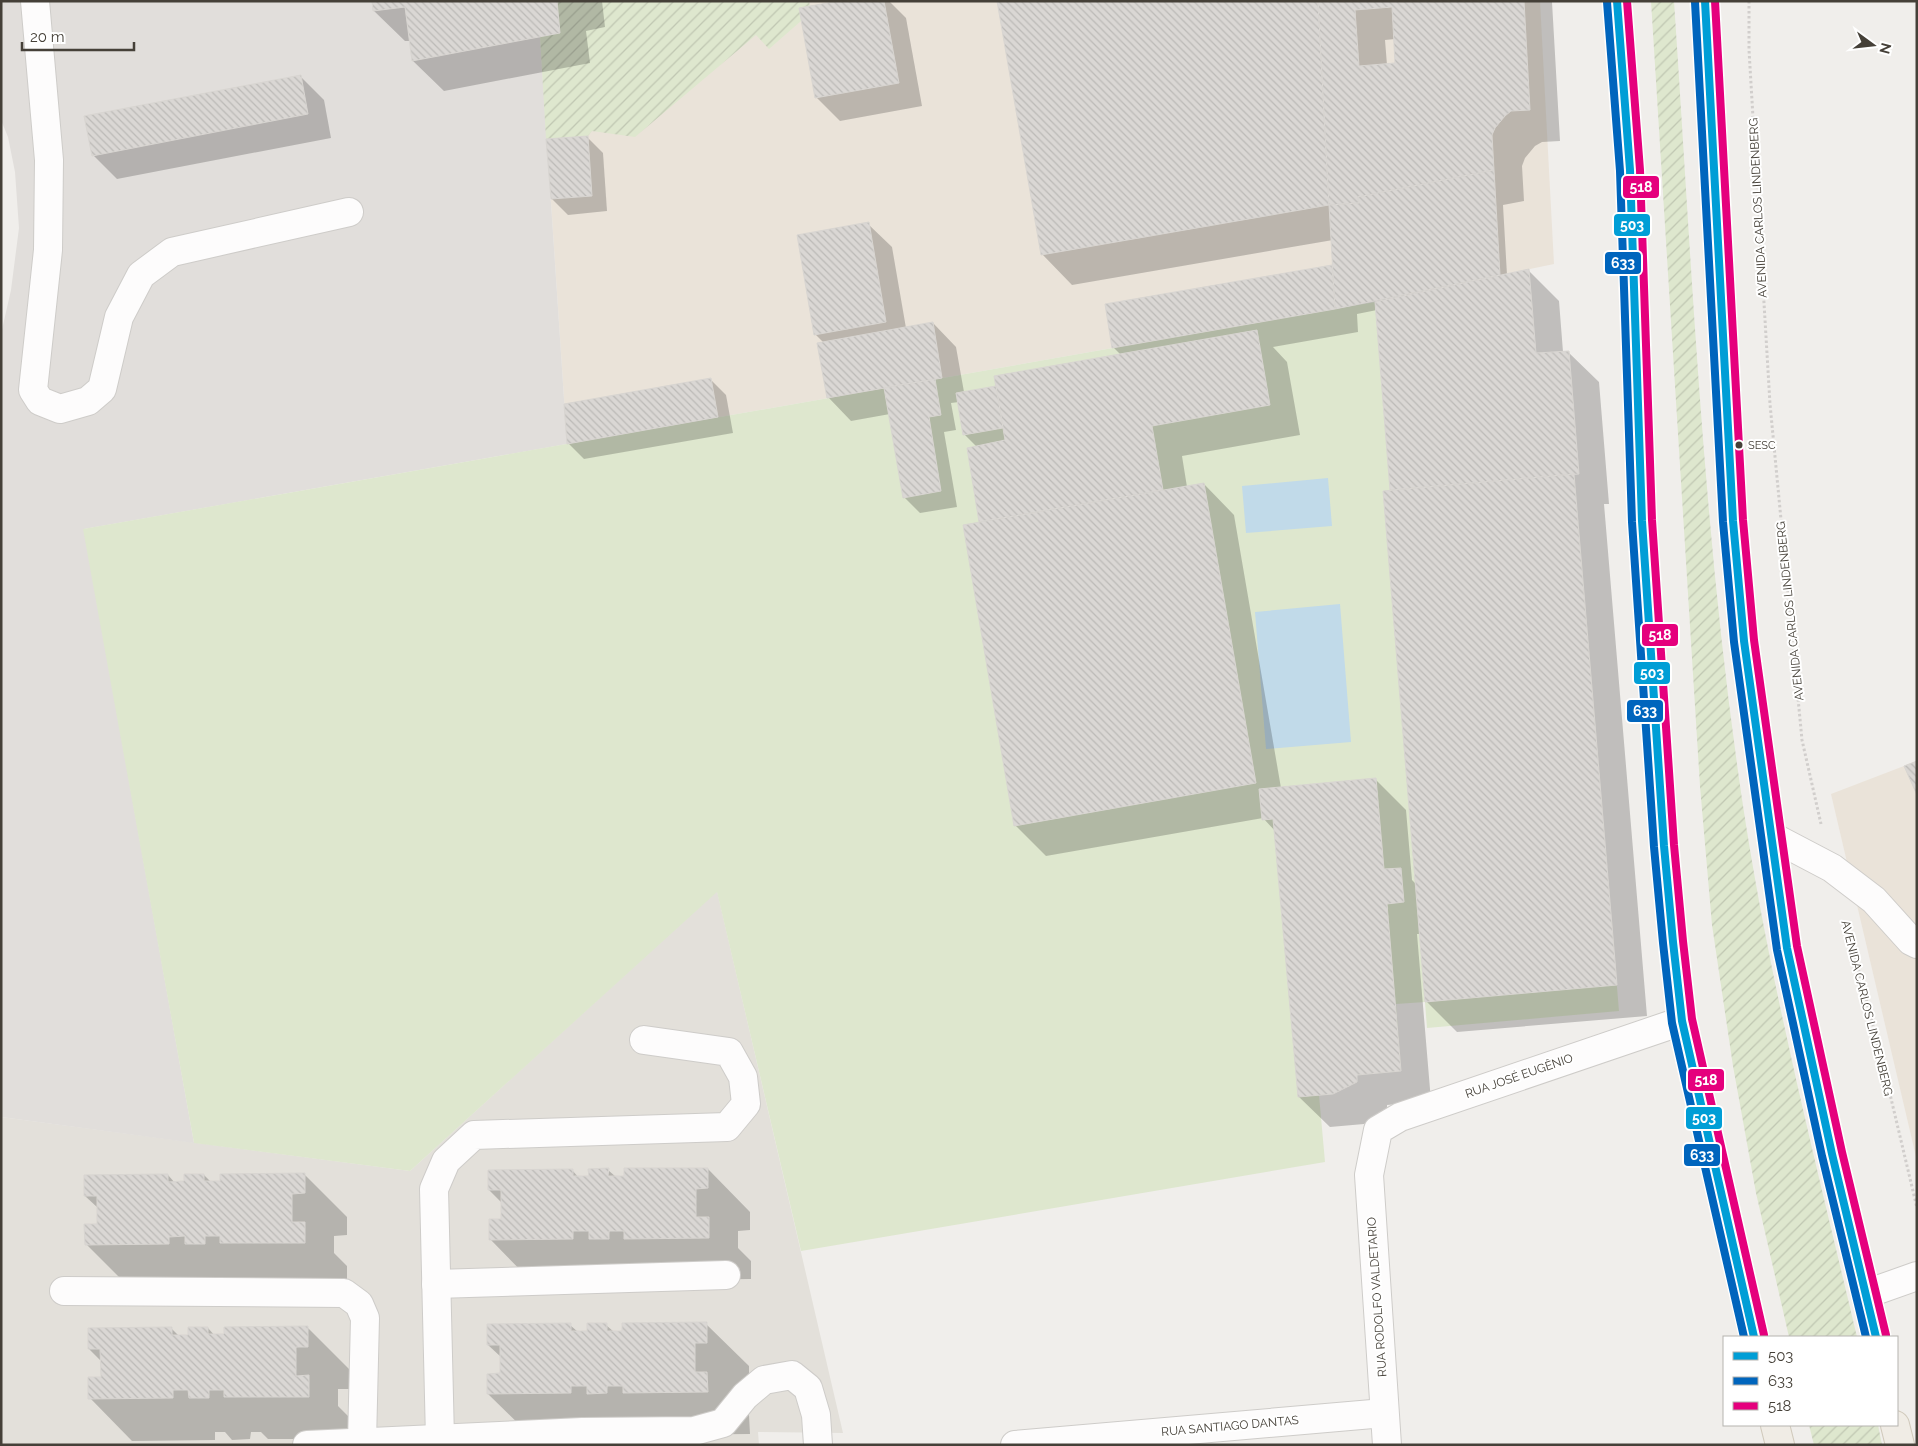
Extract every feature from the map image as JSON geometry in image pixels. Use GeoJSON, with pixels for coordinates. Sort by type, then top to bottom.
{"type":"FeatureCollection","features":[{"type":"Feature","properties":{"kind":"main road"},"geometry":{"type":"LineString","coordinates":[[1618,1],[1630,170],[1642,531],[1664,846],[1682,1021],[1754,1336]]}},
{"type":"Feature","properties":{"kind":"main road"},"geometry":{"type":"LineString","coordinates":[[1705,1],[1733,521],[1744,641],[1787,948],[1832,1154],[1876,1336]]}},
{"type":"Feature","properties":{"kind":"main road"},"geometry":{"type":"LineString","coordinates":[[1775,1426],[1780,1445]]}},
{"type":"Feature","properties":{"kind":"main road"},"geometry":{"type":"LineString","coordinates":[[1896,1426],[1900,1445]]}},
{"type":"Feature","properties":{"kind":"street"},"geometry":{"type":"LineString","coordinates":[[35,1],[49,160],[48,250],[33,390],[40,402],[60,409],[88,402],[102,389],[120,317],[140,275],[172,252],[349,212]]}},
{"type":"Feature","properties":{"kind":"street"},"geometry":{"type":"LineString","coordinates":[[1771,836],[1832,868],[1874,900],[1911,942],[1917,944]]}},
{"type":"Feature","properties":{"kind":"street","name":"RUA JOSÉ EUGÊNIO"},"geometry":{"type":"LineString","coordinates":[[1373,1149],[1378,1130],[1400,1117],[1682,1021]]}},
{"type":"Feature","properties":{"kind":"street"},"geometry":{"type":"LineString","coordinates":[[440,1439],[434,1189],[446,1161],[474,1135],[727,1127],[746,1104],[743,1077],[729,1052],[644,1040]]}},
{"type":"Feature","properties":{"kind":"street","name":"RUA RODOLFO VALDETARIO"},"geometry":{"type":"LineString","coordinates":[[1373,1149],[1369,1175],[1387,1445]]}},
{"type":"Feature","properties":{"kind":"street"},"geometry":{"type":"LineString","coordinates":[[436,1284],[726,1275]]}},
{"type":"Feature","properties":{"kind":"street"},"geometry":{"type":"LineString","coordinates":[[1866,1294],[1917,1276]]}},
{"type":"Feature","properties":{"kind":"street"},"geometry":{"type":"LineString","coordinates":[[64,1291],[344,1293],[359,1304],[365,1318],[362,1442]]}},
{"type":"Feature","properties":{"kind":"street"},"geometry":{"type":"LineString","coordinates":[[308,1445],[582,1432],[694,1431],[723,1423],[745,1396],[764,1380],[792,1375],[808,1388],[816,1415],[818,1445]]}},
{"type":"Feature","properties":{"kind":"street","name":"RUA SANTIAGO DANTAS"},"geometry":{"type":"LineString","coordinates":[[1015,1445],[1384,1413]]}},
{"type":"Feature","properties":{"kind":"path","name":"AVENIDA CARLOS LINDENBERG"},"geometry":{"type":"LineString","coordinates":[[1749,1],[1749,50],[1770,404],[1802,740],[1917,1208]]}},
{"type":"Feature","properties":{"kind":"shaded area"},"geometry":{"type":"Polygon","coordinates":[[[1,1],[557,1],[560,33],[540,37],[567,444],[84,529],[194,1143],[1,1117],[1,334],[11,290],[19,228],[15,172],[8,137],[1,120],[1,1]]]}},
{"type":"Feature","properties":{"kind":"shaded area"},"geometry":{"type":"Polygon","coordinates":[[[557,1],[1540,1],[1554,264],[1335,309],[567,444],[540,36],[557,1]]]}},
{"type":"Feature","properties":{"kind":"shaded area"},"geometry":{"type":"Polygon","coordinates":[[[1917,761],[1917,1161],[1831,794],[1917,761]]]}},
{"type":"Feature","properties":{"kind":"shaded area"},"geometry":{"type":"Polygon","coordinates":[[[717,891],[843,1433],[758,1432],[759,1445],[1,1445],[1,1117],[410,1171],[717,891]]]}},
{"type":"Feature","properties":{"kind":"green space"},"geometry":{"type":"Polygon","coordinates":[[[557,1],[809,1],[810,6],[800,8],[801,21],[769,49],[756,35],[635,137],[592,131],[588,136],[546,139],[540,36],[560,32],[557,1]]]}},
{"type":"Feature","properties":{"kind":"green space"},"geometry":{"type":"Polygon","coordinates":[[[1651,1],[1674,1],[1708,501],[1717,600],[1742,799],[1765,935],[1779,1002],[1857,1336],[1789,1336],[1756,1193],[1733,1066],[1712,925],[1700,786],[1651,1]]]}},
{"type":"Feature","properties":{"kind":"green space"},"geometry":{"type":"Polygon","coordinates":[[[1375,302],[1390,490],[1574,474],[1619,1011],[1427,1028],[1425,1002],[1396,1004],[1401,1071],[1357,1075],[1357,1082],[1333,1094],[1319,1095],[1325,1162],[801,1251],[717,892],[410,1171],[194,1143],[83,529],[1375,302]]]}},
{"type":"Feature","properties":{"kind":"green space"},"geometry":{"type":"Polygon","coordinates":[[[1809,1426],[1878,1426],[1882,1445],[1814,1445],[1809,1426]]]}},
{"type":"Feature","properties":{"kind":"water"},"geometry":{"type":"Polygon","coordinates":[[[1328,478],[1332,526],[1246,533],[1242,486],[1328,478]]]}},
{"type":"Feature","properties":{"kind":"water"},"geometry":{"type":"Polygon","coordinates":[[[1340,604],[1351,742],[1266,749],[1255,612],[1340,604]]]}},
{"type":"Feature","properties":{"kind":"building"},"geometry":{"type":"Polygon","coordinates":[[[372,1],[557,1],[560,33],[412,61],[405,7],[373,11],[372,1]]]}},
{"type":"Feature","properties":{"kind":"building"},"geometry":{"type":"Polygon","coordinates":[[[838,1],[884,1],[899,83],[815,98],[799,8],[838,1]]]}},
{"type":"Feature","properties":{"kind":"building"},"geometry":{"type":"Polygon","coordinates":[[[997,1],[1318,1],[1329,205],[1041,255],[997,1]]]}},
{"type":"Feature","properties":{"kind":"building"},"geometry":{"type":"Polygon","coordinates":[[[1318,1],[1524,1],[1530,110],[1511,111],[1495,128],[1492,135],[1494,170],[1358,197],[1359,203],[1329,205],[1318,1]],[[1392,7],[1355,10],[1359,66],[1395,63],[1392,7]]]}},
{"type":"Feature","properties":{"kind":"building"},"geometry":{"type":"Polygon","coordinates":[[[301,75],[308,114],[92,156],[84,116],[301,75]]]}},
{"type":"Feature","properties":{"kind":"building"},"geometry":{"type":"Polygon","coordinates":[[[588,136],[592,196],[551,199],[546,139],[588,136]]]}},
{"type":"Feature","properties":{"kind":"building"},"geometry":{"type":"Polygon","coordinates":[[[1494,170],[1500,275],[1335,309],[1329,205],[1359,203],[1358,197],[1494,170]]]}},
{"type":"Feature","properties":{"kind":"building"},"geometry":{"type":"Polygon","coordinates":[[[869,222],[886,322],[814,335],[797,235],[869,222]]]}},
{"type":"Feature","properties":{"kind":"building"},"geometry":{"type":"Polygon","coordinates":[[[1332,265],[1335,309],[1112,348],[1105,304],[1332,265]]]}},
{"type":"Feature","properties":{"kind":"building"},"geometry":{"type":"Polygon","coordinates":[[[1529,269],[1536,353],[1569,351],[1579,474],[1390,490],[1375,302],[1529,269]]]}},
{"type":"Feature","properties":{"kind":"building"},"geometry":{"type":"Polygon","coordinates":[[[933,322],[942,378],[827,398],[817,343],[933,322]]]}},
{"type":"Feature","properties":{"kind":"building"},"geometry":{"type":"Polygon","coordinates":[[[1257,330],[1270,405],[1152,426],[1163,490],[979,522],[967,448],[1005,440],[994,376],[1257,330]]]}},
{"type":"Feature","properties":{"kind":"building"},"geometry":{"type":"Polygon","coordinates":[[[711,378],[718,417],[567,444],[564,404],[711,378]]]}},
{"type":"Feature","properties":{"kind":"building"},"geometry":{"type":"Polygon","coordinates":[[[935,379],[941,415],[929,417],[941,491],[903,498],[884,388],[935,379]]]}},
{"type":"Feature","properties":{"kind":"building"},"geometry":{"type":"Polygon","coordinates":[[[996,386],[1003,428],[963,435],[956,393],[996,386]]]}},
{"type":"Feature","properties":{"kind":"building"},"geometry":{"type":"Polygon","coordinates":[[[1574,474],[1617,985],[1425,1002],[1383,491],[1574,474]]]}},
{"type":"Feature","properties":{"kind":"building"},"geometry":{"type":"Polygon","coordinates":[[[1204,483],[1256,783],[1014,826],[963,525],[1204,483]]]}},
{"type":"Feature","properties":{"kind":"building"},"geometry":{"type":"Polygon","coordinates":[[[1917,761],[1917,795],[1904,766],[1917,761]]]}},
{"type":"Feature","properties":{"kind":"building"},"geometry":{"type":"Polygon","coordinates":[[[1376,778],[1384,869],[1401,868],[1404,902],[1387,904],[1401,1071],[1357,1075],[1357,1082],[1333,1094],[1298,1097],[1273,819],[1262,820],[1259,789],[1376,778]]]}},
{"type":"Feature","properties":{"kind":"building"},"geometry":{"type":"Polygon","coordinates":[[[609,1168],[608,1176],[624,1176],[624,1168],[708,1168],[708,1188],[696,1189],[696,1217],[709,1217],[709,1238],[624,1239],[624,1231],[609,1231],[609,1239],[589,1239],[589,1231],[573,1231],[573,1239],[489,1240],[489,1219],[501,1219],[501,1190],[488,1190],[488,1170],[573,1169],[573,1176],[589,1176],[588,1169],[609,1168]]]}},
{"type":"Feature","properties":{"kind":"building"},"geometry":{"type":"Polygon","coordinates":[[[305,1173],[305,1193],[292,1194],[292,1222],[305,1222],[305,1243],[220,1243],[220,1236],[205,1236],[205,1244],[185,1244],[185,1236],[169,1237],[169,1244],[85,1245],[84,1224],[97,1224],[97,1196],[84,1196],[84,1175],[168,1174],[168,1182],[184,1181],[184,1174],[204,1174],[204,1181],[220,1181],[220,1174],[305,1173]]]}},
{"type":"Feature","properties":{"kind":"building"},"geometry":{"type":"Polygon","coordinates":[[[707,1322],[707,1343],[695,1343],[695,1372],[707,1372],[708,1392],[623,1393],[623,1386],[607,1386],[607,1393],[587,1394],[587,1386],[571,1386],[571,1393],[487,1394],[487,1374],[500,1373],[500,1345],[487,1345],[487,1324],[571,1323],[571,1331],[587,1331],[587,1323],[607,1323],[607,1331],[622,1331],[622,1323],[707,1322]]]}},
{"type":"Feature","properties":{"kind":"building"},"geometry":{"type":"Polygon","coordinates":[[[308,1326],[308,1347],[296,1347],[296,1376],[309,1375],[309,1397],[224,1397],[224,1390],[209,1390],[209,1398],[189,1398],[188,1390],[173,1390],[173,1398],[88,1399],[88,1377],[101,1377],[100,1349],[88,1349],[88,1328],[172,1327],[172,1335],[188,1335],[188,1327],[208,1327],[208,1334],[224,1334],[224,1327],[308,1326]]]}},
{"type":"Feature","properties":{"kind":"transit line","name":"503"},"geometry":{"type":"LineString","coordinates":[[1617,1],[1630,170],[1642,521],[1664,846],[1673,942],[1682,1021],[1754,1336]]}},
{"type":"Feature","properties":{"kind":"transit line","name":"518"},"geometry":{"type":"LineString","coordinates":[[1627,1],[1640,170],[1652,520],[1674,845],[1683,941],[1692,1019],[1764,1335]]}},
{"type":"Feature","properties":{"kind":"transit line","name":"503"},"geometry":{"type":"LineString","coordinates":[[1705,1],[1733,521],[1744,641],[1787,948],[1832,1154],[1876,1336]]}},
{"type":"Feature","properties":{"kind":"transit line","name":"518"},"geometry":{"type":"LineString","coordinates":[[1715,1],[1743,520],[1754,640],[1797,946],[1842,1152],[1886,1335]]}},
{"type":"Feature","properties":{"kind":"transit line","name":"633"},"geometry":{"type":"LineString","coordinates":[[1607,2],[1620,171],[1632,522],[1654,847],[1663,943],[1672,1023],[1744,1336]]}},
{"type":"Feature","properties":{"kind":"transit line","name":"633"},"geometry":{"type":"LineString","coordinates":[[1695,2],[1723,522],[1734,642],[1777,950],[1822,1156],[1866,1336]]}},
{"type":"Feature","properties":{"kind":"place","name":"SESC"},"geometry":{"type":"Point","coordinates":[1739,445]}}]}
